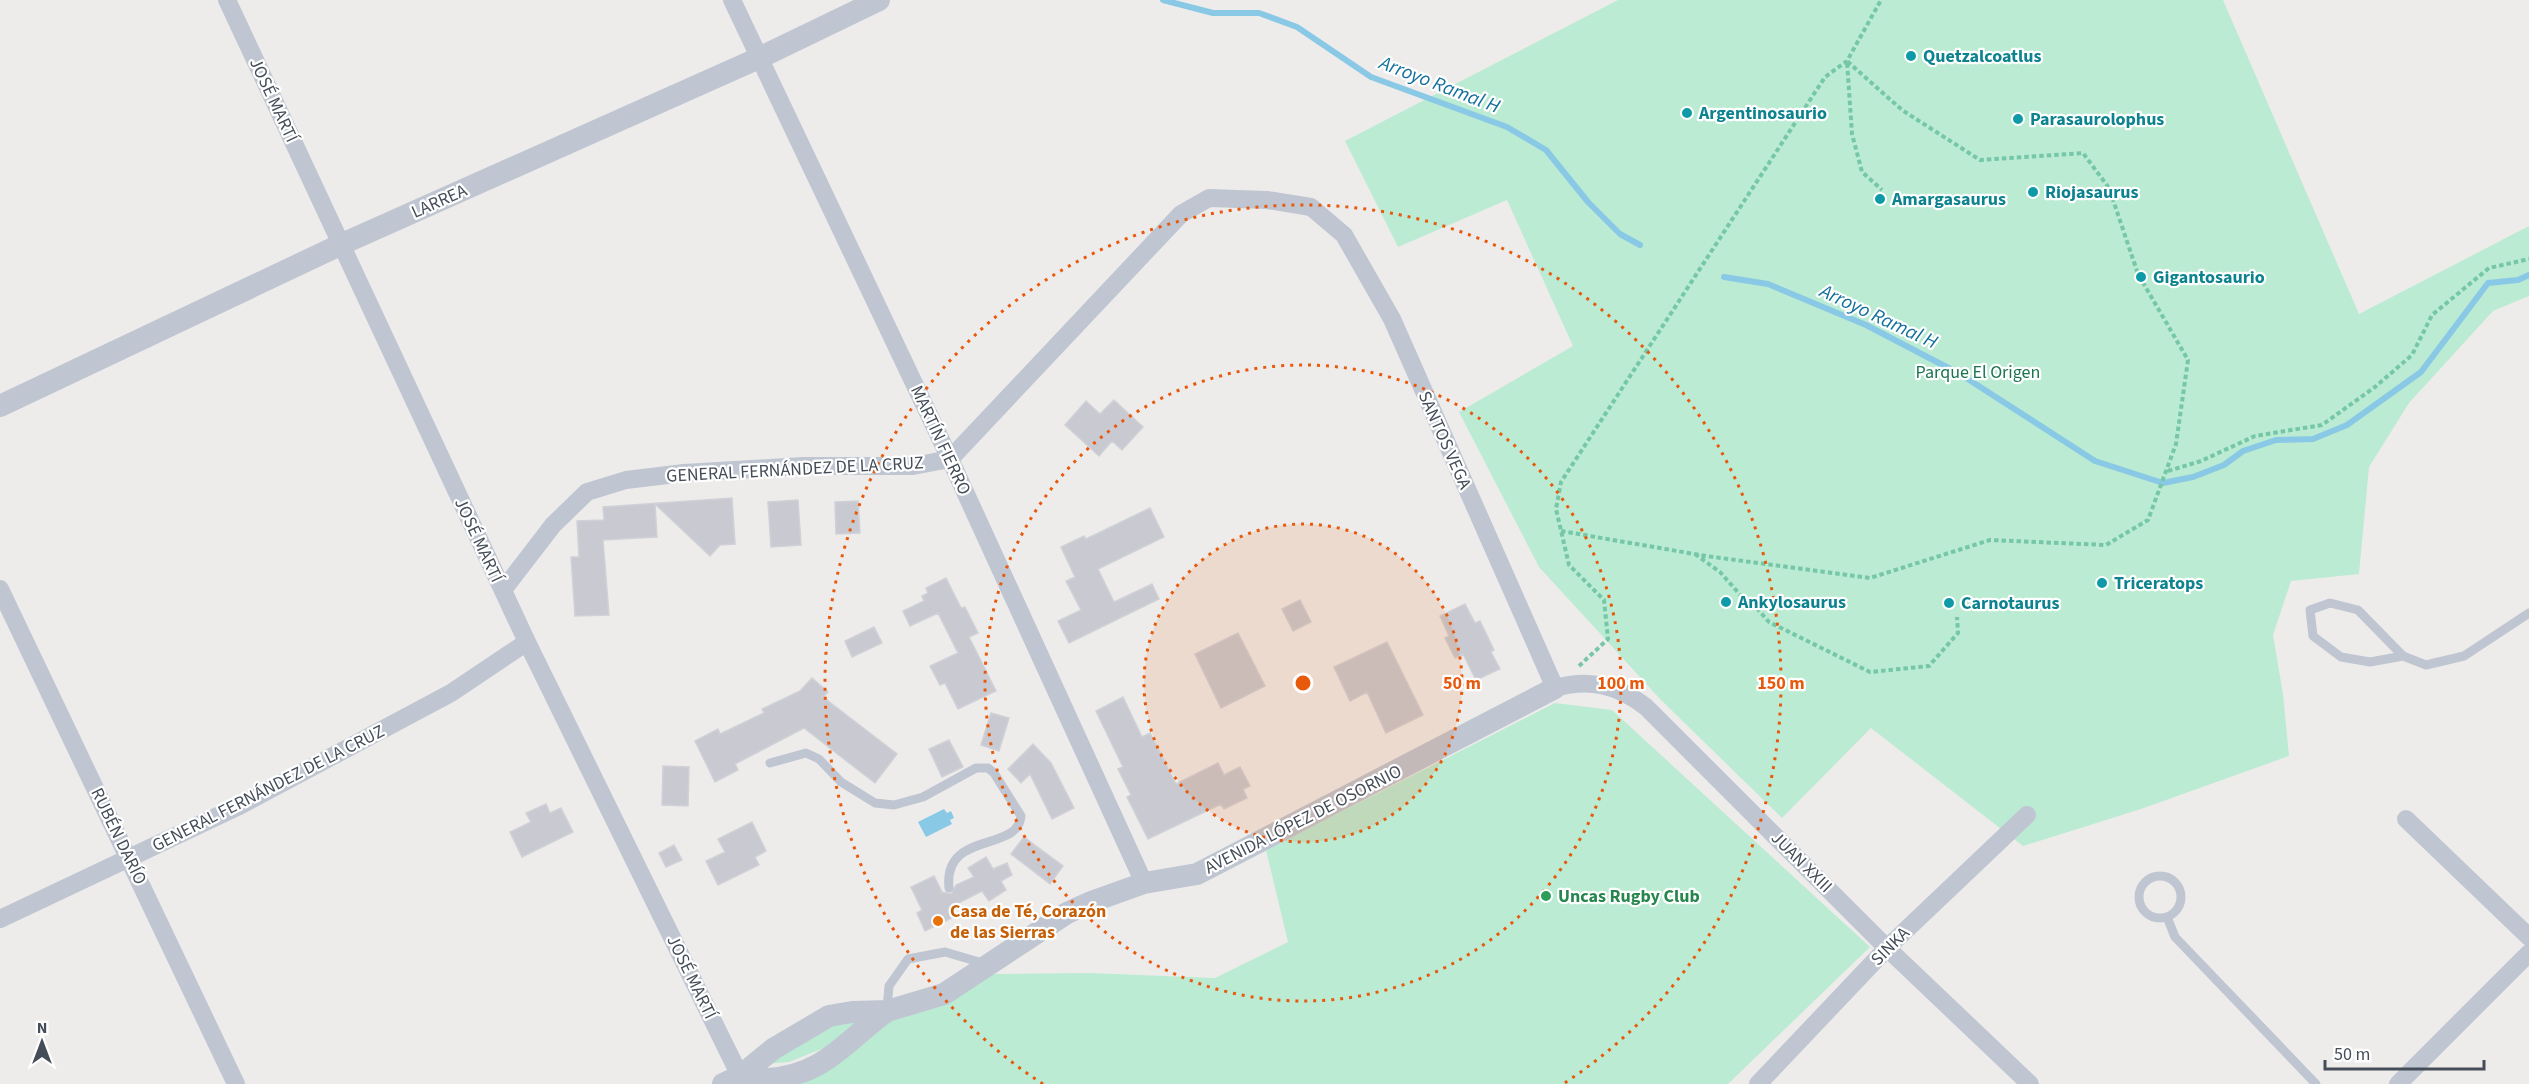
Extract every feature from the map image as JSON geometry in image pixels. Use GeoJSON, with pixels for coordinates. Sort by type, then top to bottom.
{"type":"FeatureCollection","features":[{"type":"Feature","properties":{"kind":"street","name":"JOSÉ MARTÍ"},"geometry":{"type":"LineString","coordinates":[[227,0],[731,1080]]}},
{"type":"Feature","properties":{"kind":"street","name":"MARTÍN FIERRO"},"geometry":{"type":"LineString","coordinates":[[732,0],[950,459],[1144,883]]}},
{"type":"Feature","properties":{"kind":"street","name":"LARREA"},"geometry":{"type":"LineString","coordinates":[[0,406],[342,244],[759,58],[879,0]]}},
{"type":"Feature","properties":{"kind":"street","name":"GENERAL FERNÁNDEZ DE LA CRUZ"},"geometry":{"type":"LineString","coordinates":[[503,590],[554,525],[587,492],[626,480],[684,473],[803,466],[913,466],[950,459],[1181,214],[1209,198],[1267,200],[1311,207]]}},
{"type":"Feature","properties":{"kind":"street","name":"SANTOS VEGA"},"geometry":{"type":"LineString","coordinates":[[1311,207],[1344,235],[1392,319],[1555,688]]}},
{"type":"Feature","properties":{"kind":"street","name":"RUBÉN DARÍO"},"geometry":{"type":"LineString","coordinates":[[0,589],[236,1084]]}},
{"type":"Feature","properties":{"kind":"street","name":"GENERAL FERNÁNDEZ DE LA CRUZ"},"geometry":{"type":"LineString","coordinates":[[0,919],[242,806],[451,693],[527,642]]}},
{"type":"Feature","properties":{"kind":"street","name":"JUAN XXIII"},"geometry":{"type":"LineString","coordinates":[[1555,688],[1574,682],[1602,685],[1626,694],[1646,707],[1887,948],[2030,1084]]}},
{"type":"Feature","properties":{"kind":"street","name":"AVENIDA LÓPEZ DE OSORNIO"},"geometry":{"type":"LineString","coordinates":[[731,1080],[773,1048],[829,1016],[852,1012],[887,1011],[944,994],[1067,913],[1144,883],[1197,874],[1555,688]]}},
{"type":"Feature","properties":{"kind":"street","name":"SINKA"},"geometry":{"type":"LineString","coordinates":[[1758,1084],[1887,948],[2027,815]]}},
{"type":"Feature","properties":{"kind":"street"},"geometry":{"type":"LineString","coordinates":[[2406,819],[2529,938]]}},
{"type":"Feature","properties":{"kind":"street"},"geometry":{"type":"LineString","coordinates":[[2398,1084],[2529,954]]}},
{"type":"Feature","properties":{"kind":"street","name":"AVENIDA LÓPEZ DE OSORNIO"},"geometry":{"type":"LineString","coordinates":[[731,1080],[783,1077],[819,1064],[836,1054],[887,1011]]}},
{"type":"Feature","properties":{"kind":"lane"},"geometry":{"type":"LineString","coordinates":[[2403,656],[2370,662],[2341,657],[2313,636],[2310,610],[2330,603],[2358,610],[2403,656],[2426,665],[2464,656],[2529,613]]}},
{"type":"Feature","properties":{"kind":"lane"},"geometry":{"type":"LineString","coordinates":[[770,763],[806,753],[819,759],[841,783],[875,803],[894,805],[923,797],[976,768],[988,768],[994,773],[1021,816],[1021,822],[1013,832],[965,850],[958,856],[950,871],[949,888]]}},
{"type":"Feature","properties":{"kind":"lane"},"geometry":{"type":"LineString","coordinates":[[2154,876],[2168,877],[2178,885],[2181,892],[2180,905],[2176,911],[2166,917],[2156,918],[2149,915],[2140,904],[2139,890],[2154,876]]}},
{"type":"Feature","properties":{"kind":"lane"},"geometry":{"type":"LineString","coordinates":[[2166,917],[2175,937],[2316,1084]]}},
{"type":"Feature","properties":{"kind":"lane"},"geometry":{"type":"LineString","coordinates":[[887,1011],[890,986],[908,960],[945,952],[989,965]]}},
{"type":"Feature","properties":{"kind":"path"},"geometry":{"type":"LineString","coordinates":[[1555,688],[1608,639],[1604,600],[1569,565],[1556,509],[1561,482],[1825,77],[1847,61],[1881,0]]}},
{"type":"Feature","properties":{"kind":"path"},"geometry":{"type":"LineString","coordinates":[[1847,61],[1854,143],[1862,172],[1882,190]]}},
{"type":"Feature","properties":{"kind":"path"},"geometry":{"type":"LineString","coordinates":[[1561,531],[1693,553],[1870,578],[1990,540],[2106,545],[2148,520],[2176,444],[2188,360],[2138,274],[2109,188],[2083,153],[1980,160],[1902,111],[1847,61]]}},
{"type":"Feature","properties":{"kind":"path"},"geometry":{"type":"LineString","coordinates":[[2167,471],[2201,461],[2255,436],[2322,425],[2375,387],[2412,355],[2432,315],[2489,268],[2529,259]]}},
{"type":"Feature","properties":{"kind":"path"},"geometry":{"type":"LineString","coordinates":[[1693,553],[1720,572],[1769,622],[1870,672],[1929,666],[1958,633],[1958,617]]}},
{"type":"Feature","properties":{"kind":"green space","name":"Parque El Origen"},"geometry":{"type":"Polygon","coordinates":[[[1618,0],[2223,0],[2359,314],[2529,226],[2529,296],[2493,311],[2409,403],[2369,467],[2359,574],[2291,581],[2273,635],[2283,694],[2289,756],[2141,809],[2023,846],[1871,728],[1782,818],[1661,700],[1539,567],[1459,412],[1573,346],[1507,200],[1398,247],[1345,141],[1618,0]]]}},
{"type":"Feature","properties":{"kind":"green space","name":"Uncas Rugby Club"},"geometry":{"type":"Polygon","coordinates":[[[1555,703],[1612,710],[1870,947],[1728,1084],[788,1084],[893,1018],[993,974],[1089,973],[1215,978],[1288,942],[1266,850],[1555,703]]]}},
{"type":"Feature","properties":{"kind":"green space"},"geometry":{"type":"Polygon","coordinates":[[[864,1017],[834,1044],[789,1062],[765,1064],[834,1021],[864,1017]]]}},
{"type":"Feature","properties":{"kind":"water"},"geometry":{"type":"Polygon","coordinates":[[[944,809],[947,813],[951,811],[954,818],[950,820],[952,824],[926,837],[918,822],[944,809]]]}},
{"type":"Feature","properties":{"kind":"building"},"geometry":{"type":"Polygon","coordinates":[[[1114,400],[1143,427],[1122,450],[1112,441],[1099,456],[1065,425],[1086,401],[1100,414],[1114,400]]]}},
{"type":"Feature","properties":{"kind":"building"},"geometry":{"type":"Polygon","coordinates":[[[732,498],[735,544],[720,545],[710,556],[655,504],[657,537],[603,540],[609,615],[575,616],[571,557],[579,557],[577,521],[604,520],[603,507],[732,498]]]}},
{"type":"Feature","properties":{"kind":"building"},"geometry":{"type":"Polygon","coordinates":[[[798,500],[801,545],[771,547],[768,502],[798,500]]]}},
{"type":"Feature","properties":{"kind":"building"},"geometry":{"type":"Polygon","coordinates":[[[858,501],[860,533],[836,534],[835,502],[858,501]]]}},
{"type":"Feature","properties":{"kind":"building"},"geometry":{"type":"Polygon","coordinates":[[[1150,508],[1164,537],[1098,569],[1114,602],[1152,584],[1159,599],[1069,643],[1058,621],[1081,610],[1066,581],[1075,577],[1061,547],[1084,536],[1086,539],[1150,508]]]}},
{"type":"Feature","properties":{"kind":"building"},"geometry":{"type":"Polygon","coordinates":[[[946,578],[961,608],[965,607],[978,633],[969,637],[996,691],[958,709],[945,683],[940,685],[930,666],[958,653],[938,613],[910,626],[903,611],[924,601],[922,596],[928,593],[926,588],[946,578]]]}},
{"type":"Feature","properties":{"kind":"building"},"geometry":{"type":"Polygon","coordinates":[[[1300,600],[1311,622],[1293,631],[1282,609],[1300,600]]]}},
{"type":"Feature","properties":{"kind":"building"},"geometry":{"type":"Polygon","coordinates":[[[1465,604],[1475,623],[1480,621],[1500,669],[1476,680],[1463,654],[1455,658],[1445,638],[1449,636],[1440,616],[1465,604]]]}},
{"type":"Feature","properties":{"kind":"building"},"geometry":{"type":"Polygon","coordinates":[[[874,627],[882,643],[852,657],[845,641],[874,627]]]}},
{"type":"Feature","properties":{"kind":"building"},"geometry":{"type":"Polygon","coordinates":[[[1238,633],[1265,686],[1221,708],[1195,654],[1238,633]]]}},
{"type":"Feature","properties":{"kind":"building"},"geometry":{"type":"Polygon","coordinates":[[[1387,642],[1423,715],[1386,733],[1367,692],[1350,701],[1334,667],[1387,642]]]}},
{"type":"Feature","properties":{"kind":"building"},"geometry":{"type":"Polygon","coordinates":[[[812,678],[828,692],[823,697],[897,754],[875,783],[804,728],[735,764],[738,770],[715,782],[695,741],[718,729],[720,734],[764,713],[762,709],[800,691],[812,678]]]}},
{"type":"Feature","properties":{"kind":"building"},"geometry":{"type":"Polygon","coordinates":[[[1123,697],[1142,737],[1150,733],[1176,784],[1218,763],[1224,775],[1240,767],[1250,786],[1243,789],[1247,798],[1224,809],[1221,804],[1148,839],[1127,797],[1131,795],[1118,769],[1123,767],[1096,711],[1123,697]]]}},
{"type":"Feature","properties":{"kind":"building"},"geometry":{"type":"Polygon","coordinates":[[[991,713],[1009,718],[999,751],[981,745],[991,713]]]}},
{"type":"Feature","properties":{"kind":"building"},"geometry":{"type":"Polygon","coordinates":[[[949,740],[963,767],[942,777],[929,749],[949,740]]]}},
{"type":"Feature","properties":{"kind":"building"},"geometry":{"type":"Polygon","coordinates":[[[1033,744],[1051,763],[1074,808],[1052,819],[1030,774],[1021,783],[1008,769],[1033,744]]]}},
{"type":"Feature","properties":{"kind":"building"},"geometry":{"type":"Polygon","coordinates":[[[663,766],[689,767],[688,806],[662,805],[663,766]]]}},
{"type":"Feature","properties":{"kind":"building"},"geometry":{"type":"Polygon","coordinates":[[[546,804],[550,813],[561,808],[573,832],[522,857],[510,832],[531,822],[526,813],[546,804]]]}},
{"type":"Feature","properties":{"kind":"building"},"geometry":{"type":"Polygon","coordinates":[[[752,822],[766,851],[755,857],[759,865],[718,885],[706,861],[725,852],[718,839],[752,822]]]}},
{"type":"Feature","properties":{"kind":"building"},"geometry":{"type":"Polygon","coordinates":[[[1024,837],[1063,866],[1050,884],[1011,854],[1024,837]]]}},
{"type":"Feature","properties":{"kind":"building"},"geometry":{"type":"Polygon","coordinates":[[[674,845],[682,860],[666,867],[659,853],[674,845]]]}},
{"type":"Feature","properties":{"kind":"building"},"geometry":{"type":"Polygon","coordinates":[[[986,857],[993,869],[1007,863],[1012,875],[1001,881],[1006,890],[989,901],[982,891],[949,908],[954,917],[925,931],[917,913],[922,910],[911,887],[934,876],[942,892],[951,894],[956,885],[974,877],[968,868],[986,857]]]}},
{"type":"Feature","properties":{"kind":"waterway","name":"Arroyo Ramal H"},"geometry":{"type":"LineString","coordinates":[[1163,0],[1213,13],[1259,13],[1297,27],[1371,77],[1507,127],[1546,150],[1588,202],[1620,234],[1640,245]]}},
{"type":"Feature","properties":{"kind":"waterway","name":"Arroyo Ramal H"},"geometry":{"type":"LineString","coordinates":[[1724,277],[1768,284],[1866,325],[1960,374],[2095,461],[2163,483],[2193,477],[2224,465],[2243,451],[2276,440],[2313,439],[2347,425],[2421,372],[2488,283],[2518,280],[2529,275]]}},
{"type":"Feature","properties":{"kind":"place","name":"Quetzalcoatlus"},"geometry":{"type":"Point","coordinates":[1911,56]}},
{"type":"Feature","properties":{"kind":"place","name":"Argentinosaurio"},"geometry":{"type":"Point","coordinates":[1687,113]}},
{"type":"Feature","properties":{"kind":"place","name":"Parasaurolophus"},"geometry":{"type":"Point","coordinates":[2018,119]}},
{"type":"Feature","properties":{"kind":"place","name":"Riojasaurus"},"geometry":{"type":"Point","coordinates":[2033,192]}},
{"type":"Feature","properties":{"kind":"place","name":"Amargasaurus"},"geometry":{"type":"Point","coordinates":[1880,199]}},
{"type":"Feature","properties":{"kind":"place","name":"Gigantosaurio"},"geometry":{"type":"Point","coordinates":[2141,277]}},
{"type":"Feature","properties":{"kind":"place","name":"Triceratops"},"geometry":{"type":"Point","coordinates":[2102,583]}},
{"type":"Feature","properties":{"kind":"place","name":"Ankylosaurus"},"geometry":{"type":"Point","coordinates":[1726,602]}},
{"type":"Feature","properties":{"kind":"place","name":"Carnotaurus"},"geometry":{"type":"Point","coordinates":[1949,603]}},
{"type":"Feature","properties":{"kind":"place","name":"Uncas Rugby Club"},"geometry":{"type":"Point","coordinates":[1546,896]}},
{"type":"Feature","properties":{"kind":"place","name":"Casa de Té, Corazón de las Sierras"},"geometry":{"type":"Point","coordinates":[938,921]}}]}
